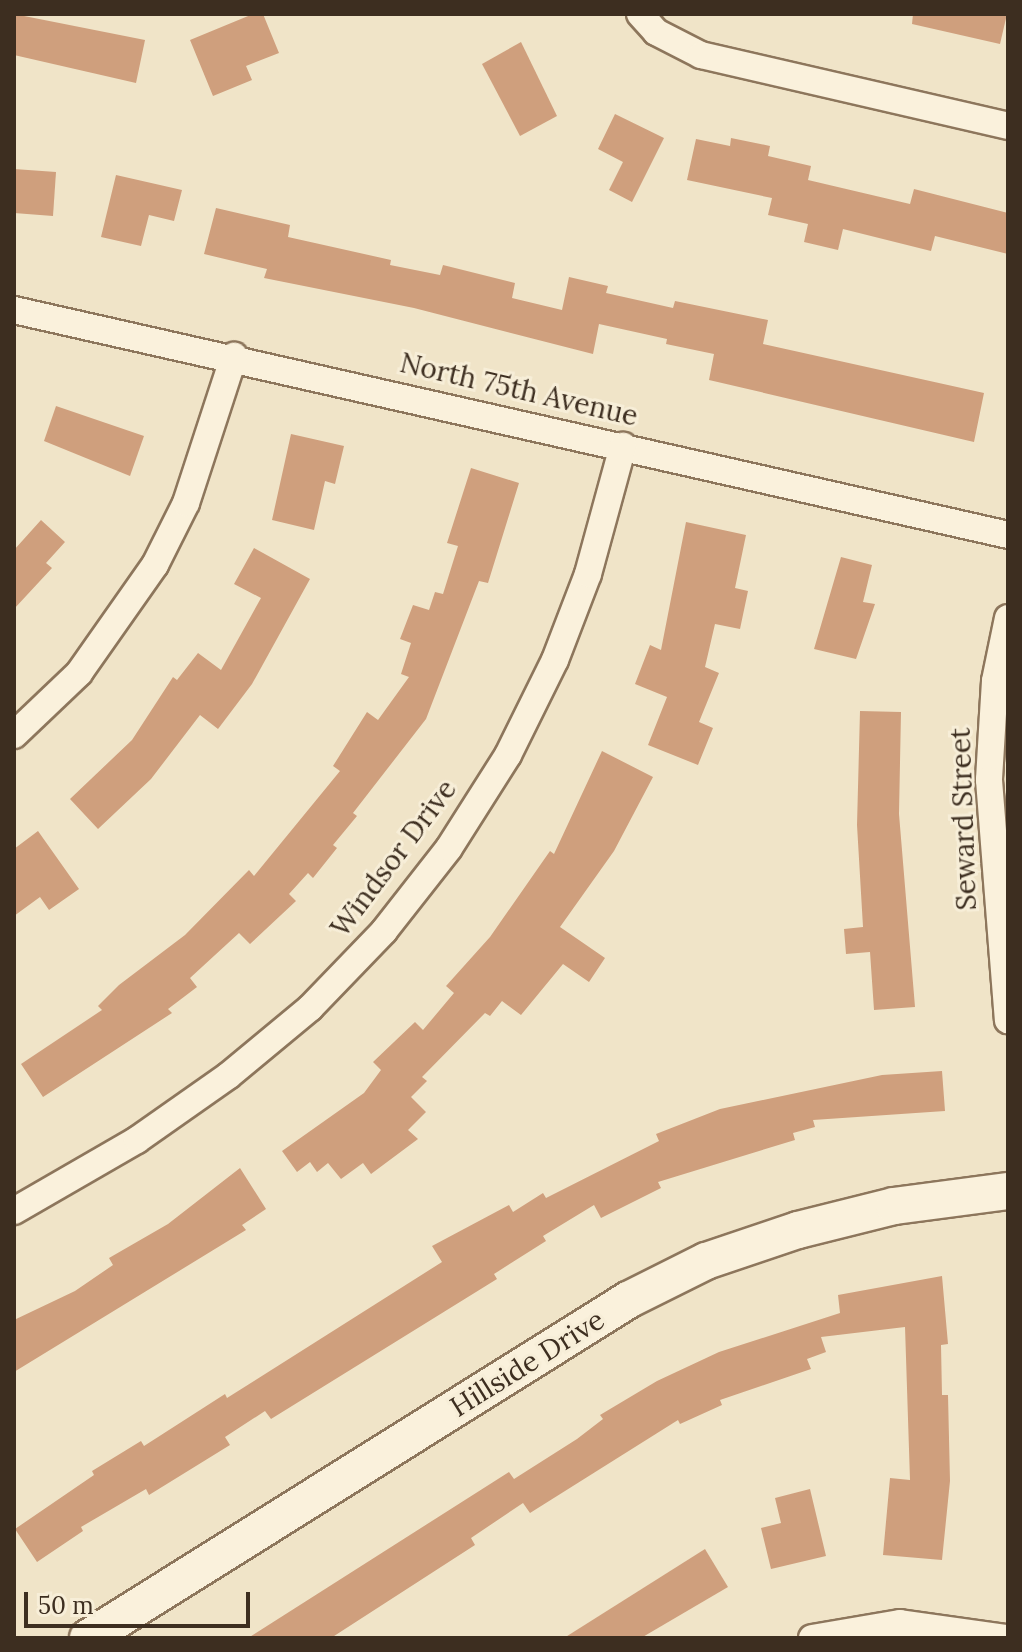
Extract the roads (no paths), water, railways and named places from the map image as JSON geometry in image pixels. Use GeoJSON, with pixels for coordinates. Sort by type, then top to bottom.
{"type":"FeatureCollection","features":[{"type":"Feature","properties":{"kind":"street"},"geometry":{"type":"LineString","coordinates":[[640,14],[677,46],[701,55],[1008,126]]}},
{"type":"Feature","properties":{"kind":"street","name":"North 75th Avenue"},"geometry":{"type":"LineString","coordinates":[[14,310],[234,356],[1008,535]]}},
{"type":"Feature","properties":{"kind":"street"},"geometry":{"type":"LineString","coordinates":[[14,735],[79,673],[155,565],[191,489],[234,356]]}},
{"type":"Feature","properties":{"kind":"street","name":"Windsor Drive"},"geometry":{"type":"LineString","coordinates":[[14,1211],[137,1140],[228,1076],[310,1008],[384,931],[458,834],[508,755],[555,660],[588,574],[623,446]]}},
{"type":"Feature","properties":{"kind":"street","name":"Seward Street"},"geometry":{"type":"LineString","coordinates":[[1008,618],[995,681],[989,780],[1008,1020]]}},
{"type":"Feature","properties":{"kind":"street","name":"Hillside Drive"},"geometry":{"type":"LineString","coordinates":[[88,1638],[628,1300],[706,1261],[798,1230],[894,1206],[1008,1191]]}},
{"type":"Feature","properties":{"kind":"street"},"geometry":{"type":"LineString","coordinates":[[812,1638],[900,1623],[1007,1638]]}}]}
